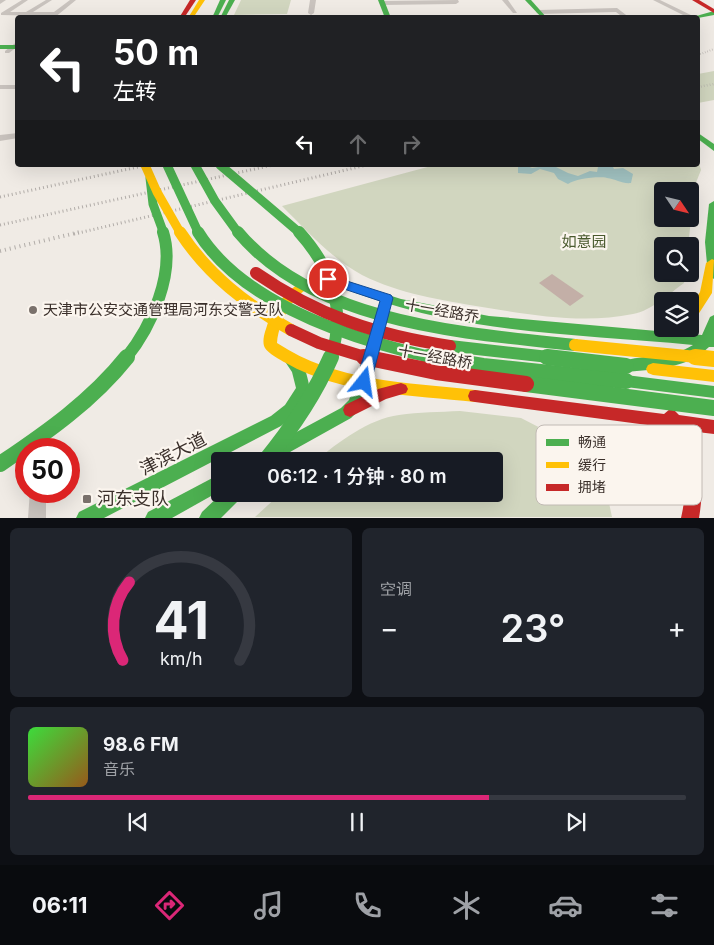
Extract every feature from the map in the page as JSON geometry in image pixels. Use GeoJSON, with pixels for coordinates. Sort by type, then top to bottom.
{"type":"FeatureCollection","features":[{"type":"Feature","properties":{"kind":"main road"},"geometry":{"type":"LineString","coordinates":[[183,15],[193,0]]}},
{"type":"Feature","properties":{"kind":"main road"},"geometry":{"type":"LineString","coordinates":[[192,15],[202,0]]}},
{"type":"Feature","properties":{"kind":"main road"},"geometry":{"type":"LineString","coordinates":[[200,15],[209,0]]}},
{"type":"Feature","properties":{"kind":"main road"},"geometry":{"type":"LineString","coordinates":[[207,15],[216,0]]}},
{"type":"Feature","properties":{"kind":"main road"},"geometry":{"type":"LineString","coordinates":[[216,15],[223,0]]}},
{"type":"Feature","properties":{"kind":"main road"},"geometry":{"type":"LineString","coordinates":[[224,15],[232,0]]}},
{"type":"Feature","properties":{"kind":"main road"},"geometry":{"type":"LineString","coordinates":[[528,0],[541,15]]}},
{"type":"Feature","properties":{"kind":"main road"},"geometry":{"type":"LineString","coordinates":[[695,0],[714,12]]}},
{"type":"Feature","properties":{"kind":"main road"},"geometry":{"type":"LineString","coordinates":[[382,1],[387,15]]}},
{"type":"Feature","properties":{"kind":"main road"},"geometry":{"type":"LineString","coordinates":[[700,15],[714,12]]}},
{"type":"Feature","properties":{"kind":"main road"},"geometry":{"type":"LineString","coordinates":[[700,138],[714,148]]}},
{"type":"Feature","properties":{"kind":"main road"},"geometry":{"type":"LineString","coordinates":[[700,149],[714,159]]}},
{"type":"Feature","properties":{"kind":"main road","name":"十一经路桥"},"geometry":{"type":"LineString","coordinates":[[146,167],[175,225],[202,264],[252,308],[302,335],[372,361],[456,377],[714,408]]}},
{"type":"Feature","properties":{"kind":"main road","name":"十一经路桥"},"geometry":{"type":"LineString","coordinates":[[168,167],[194,223],[213,252],[260,293],[301,315],[356,338],[409,353],[443,359],[714,392]]}},
{"type":"Feature","properties":{"kind":"main road"},"geometry":{"type":"LineString","coordinates":[[179,167],[205,218]]}},
{"type":"Feature","properties":{"kind":"main road","name":"十一经路乔"},"geometry":{"type":"LineString","coordinates":[[196,167],[228,222],[260,255],[306,284],[344,302],[380,314],[448,329],[714,359]]}},
{"type":"Feature","properties":{"kind":"main road"},"geometry":{"type":"LineString","coordinates":[[222,167],[309,243],[326,267],[335,286],[340,307],[338,338],[332,361],[319,389],[292,430],[273,452]]}},
{"type":"Feature","properties":{"kind":"main road"},"geometry":{"type":"LineString","coordinates":[[0,464],[38,439],[93,395],[121,366],[149,324],[164,282],[166,244],[153,205],[150,178]]}},
{"type":"Feature","properties":{"kind":"main road"},"geometry":{"type":"LineString","coordinates":[[714,204],[710,242],[714,275]]}},
{"type":"Feature","properties":{"kind":"main road"},"geometry":{"type":"LineString","coordinates":[[699,306],[706,296],[711,279],[712,263]]}},
{"type":"Feature","properties":{"kind":"main road","name":"十一经路桥"},"geometry":{"type":"LineString","coordinates":[[246,265],[266,281],[301,301],[341,319],[389,334],[496,353],[626,366]]}},
{"type":"Feature","properties":{"kind":"main road"},"geometry":{"type":"LineString","coordinates":[[701,425],[364,382],[318,370],[292,360],[270,345],[270,328],[277,314],[311,282],[328,279],[387,298],[442,312],[514,325],[710,342]]}},
{"type":"Feature","properties":{"kind":"main road"},"geometry":{"type":"LineString","coordinates":[[346,413],[354,404],[364,382],[387,298]]}},
{"type":"Feature","properties":{"kind":"main road"},"geometry":{"type":"LineString","coordinates":[[710,342],[714,320]]}},
{"type":"Feature","properties":{"kind":"main road"},"geometry":{"type":"LineString","coordinates":[[626,366],[680,358],[710,342]]}},
{"type":"Feature","properties":{"kind":"main road","name":"津滨大道"},"geometry":{"type":"LineString","coordinates":[[85,518],[276,421],[290,410],[303,389],[299,370],[292,360]]}},
{"type":"Feature","properties":{"kind":"main road"},"geometry":{"type":"LineString","coordinates":[[626,366],[714,376]]}},
{"type":"Feature","properties":{"kind":"main road"},"geometry":{"type":"LineString","coordinates":[[626,381],[649,396],[678,425]]}},
{"type":"Feature","properties":{"kind":"main road"},"geometry":{"type":"LineString","coordinates":[[274,452],[383,393],[416,389]]}},
{"type":"Feature","properties":{"kind":"main road"},"geometry":{"type":"LineString","coordinates":[[154,518],[211,487]]}},
{"type":"Feature","properties":{"kind":"main road"},"geometry":{"type":"LineString","coordinates":[[208,518],[225,502]]}},
{"type":"Feature","properties":{"kind":"main road"},"geometry":{"type":"LineString","coordinates":[[690,518],[692,505]]}},
{"type":"Feature","properties":{"kind":"street"},"geometry":{"type":"LineString","coordinates":[[2,14],[26,0]]}},
{"type":"Feature","properties":{"kind":"street"},"geometry":{"type":"LineString","coordinates":[[27,14],[49,0]]}},
{"type":"Feature","properties":{"kind":"street"},"geometry":{"type":"LineString","coordinates":[[54,15],[73,0]]}},
{"type":"Feature","properties":{"kind":"street"},"geometry":{"type":"LineString","coordinates":[[311,12],[313,0]]}},
{"type":"Feature","properties":{"kind":"street"},"geometry":{"type":"LineString","coordinates":[[382,1],[456,2],[455,0]]}},
{"type":"Feature","properties":{"kind":"street"},"geometry":{"type":"LineString","coordinates":[[505,0],[515,12]]}},
{"type":"Feature","properties":{"kind":"street"},"geometry":{"type":"LineString","coordinates":[[656,0],[687,15]]}},
{"type":"Feature","properties":{"kind":"street"},"geometry":{"type":"LineString","coordinates":[[554,15],[617,10],[624,15]]}},
{"type":"Feature","properties":{"kind":"street"},"geometry":{"type":"LineString","coordinates":[[2,14],[40,15]]}},
{"type":"Feature","properties":{"kind":"street"},"geometry":{"type":"LineString","coordinates":[[0,87],[15,87]]}},
{"type":"Feature","properties":{"kind":"street"},"geometry":{"type":"LineString","coordinates":[[0,138],[15,136]]}},
{"type":"Feature","properties":{"kind":"street"},"geometry":{"type":"LineString","coordinates":[[50,438],[68,400]]}},
{"type":"Feature","properties":{"kind":"street"},"geometry":{"type":"LineString","coordinates":[[37,518],[38,503]]}},
{"type":"Feature","properties":{"kind":"green space"},"geometry":{"type":"Polygon","coordinates":[[[241,0],[291,0],[287,14],[234,15],[241,0]]]}},
{"type":"Feature","properties":{"kind":"green space"},"geometry":{"type":"Polygon","coordinates":[[[714,71],[714,100],[700,103],[700,74],[714,71]]]}},
{"type":"Feature","properties":{"kind":"green space","name":"如意园"},"geometry":{"type":"Polygon","coordinates":[[[428,167],[700,167],[701,170],[696,182],[654,182],[654,228],[690,228],[689,237],[654,237],[654,282],[684,283],[672,292],[654,292],[654,305],[633,314],[595,318],[558,317],[520,313],[436,299],[376,282],[340,261],[282,206],[428,167]]]}},
{"type":"Feature","properties":{"kind":"green space"},"geometry":{"type":"Polygon","coordinates":[[[460,411],[521,418],[536,426],[536,505],[609,505],[612,517],[255,517],[271,502],[503,502],[503,452],[327,452],[365,426],[388,417],[460,411]]]}},
{"type":"Feature","properties":{"kind":"water"},"geometry":{"type":"Polygon","coordinates":[[[518,167],[556,167],[578,176],[590,171],[597,172],[598,167],[613,167],[614,169],[623,168],[633,174],[631,183],[598,177],[581,179],[568,184],[558,179],[554,173],[540,169],[531,174],[518,173],[518,167]]]}},
{"type":"Feature","properties":{"kind":"building"},"geometry":{"type":"Polygon","coordinates":[[[552,274],[584,296],[570,306],[539,283],[552,274]]]}},
{"type":"Feature","properties":{"kind":"railway"},"geometry":{"type":"LineString","coordinates":[[700,54],[714,49]]}},
{"type":"Feature","properties":{"kind":"railway"},"geometry":{"type":"LineString","coordinates":[[700,87],[714,84]]}},
{"type":"Feature","properties":{"kind":"railway"},"geometry":{"type":"LineString","coordinates":[[0,197],[138,167]]}},
{"type":"Feature","properties":{"kind":"railway"},"geometry":{"type":"LineString","coordinates":[[0,225],[264,167]]}},
{"type":"Feature","properties":{"kind":"railway"},"geometry":{"type":"LineString","coordinates":[[74,234],[359,167]]}},
{"type":"Feature","properties":{"kind":"railway"},"geometry":{"type":"LineString","coordinates":[[0,251],[80,232]]}},
{"type":"Feature","properties":{"kind":"traffic: fast"},"geometry":{"type":"LineString","coordinates":[[216,15],[223,0]]}},
{"type":"Feature","properties":{"kind":"traffic: fast"},"geometry":{"type":"LineString","coordinates":[[224,15],[232,0]]}},
{"type":"Feature","properties":{"kind":"traffic: fast"},"geometry":{"type":"LineString","coordinates":[[381,0],[387,15]]}},
{"type":"Feature","properties":{"kind":"traffic: fast"},"geometry":{"type":"LineString","coordinates":[[528,0],[542,15]]}},
{"type":"Feature","properties":{"kind":"traffic: fast"},"geometry":{"type":"LineString","coordinates":[[700,16],[714,13]]}},
{"type":"Feature","properties":{"kind":"traffic: fast"},"geometry":{"type":"LineString","coordinates":[[0,47],[15,47]]}},
{"type":"Feature","properties":{"kind":"traffic: fast"},"geometry":{"type":"LineString","coordinates":[[700,137],[714,148]]}},
{"type":"Feature","properties":{"kind":"traffic: fast"},"geometry":{"type":"LineString","coordinates":[[168,167],[194,225],[211,250],[230,268],[259,290],[300,315],[344,334],[389,348],[436,359],[531,372],[626,381]]}},
{"type":"Feature","properties":{"kind":"traffic: fast"},"geometry":{"type":"LineString","coordinates":[[196,167],[231,224],[249,245],[293,278],[329,297],[368,311],[409,322],[493,336],[575,345]]}},
{"type":"Feature","properties":{"kind":"traffic: fast"},"geometry":{"type":"LineString","coordinates":[[222,167],[277,212],[309,243],[328,272],[337,301],[337,329],[331,357],[320,384],[304,410],[272,452]]}},
{"type":"Feature","properties":{"kind":"traffic: fast"},"geometry":{"type":"LineString","coordinates":[[0,464],[59,423],[114,374],[136,346],[154,315],[164,281],[166,244],[153,204],[150,178]]}},
{"type":"Feature","properties":{"kind":"traffic: fast"},"geometry":{"type":"LineString","coordinates":[[714,204],[710,242],[714,275]]}},
{"type":"Feature","properties":{"kind":"traffic: fast"},"geometry":{"type":"LineString","coordinates":[[360,290],[401,303],[489,321],[714,342]]}},
{"type":"Feature","properties":{"kind":"traffic: fast"},"geometry":{"type":"LineString","coordinates":[[626,366],[658,363],[689,355],[705,342],[714,320]]}},
{"type":"Feature","properties":{"kind":"traffic: fast"},"geometry":{"type":"LineString","coordinates":[[450,346],[626,366]]}},
{"type":"Feature","properties":{"kind":"traffic: fast"},"geometry":{"type":"LineString","coordinates":[[284,447],[346,413],[355,404],[373,349]]}},
{"type":"Feature","properties":{"kind":"traffic: fast"},"geometry":{"type":"LineString","coordinates":[[276,421],[290,410],[303,389],[299,370],[291,360]]}},
{"type":"Feature","properties":{"kind":"traffic: fast"},"geometry":{"type":"LineString","coordinates":[[626,381],[714,392]]}},
{"type":"Feature","properties":{"kind":"traffic: fast"},"geometry":{"type":"LineString","coordinates":[[526,384],[714,408]]}},
{"type":"Feature","properties":{"kind":"traffic: fast"},"geometry":{"type":"LineString","coordinates":[[85,518],[276,421]]}},
{"type":"Feature","properties":{"kind":"traffic: fast"},"geometry":{"type":"LineString","coordinates":[[154,518],[211,487]]}},
{"type":"Feature","properties":{"kind":"traffic: fast"},"geometry":{"type":"LineString","coordinates":[[208,518],[225,502]]}},
{"type":"Feature","properties":{"kind":"traffic: slow"},"geometry":{"type":"LineString","coordinates":[[192,15],[202,0]]}},
{"type":"Feature","properties":{"kind":"traffic: slow"},"geometry":{"type":"LineString","coordinates":[[146,167],[170,217],[202,262],[242,299],[291,330]]}},
{"type":"Feature","properties":{"kind":"traffic: slow"},"geometry":{"type":"LineString","coordinates":[[699,304],[706,293],[712,263]]}},
{"type":"Feature","properties":{"kind":"traffic: slow"},"geometry":{"type":"LineString","coordinates":[[360,290],[331,279],[305,285],[295,292],[279,312],[274,323],[270,345],[291,359],[315,370],[341,378],[396,388],[475,396]]}},
{"type":"Feature","properties":{"kind":"traffic: slow"},"geometry":{"type":"LineString","coordinates":[[575,345],[714,359]]}},
{"type":"Feature","properties":{"kind":"traffic: slow"},"geometry":{"type":"LineString","coordinates":[[653,369],[714,376]]}},
{"type":"Feature","properties":{"kind":"traffic: jam"},"geometry":{"type":"LineString","coordinates":[[183,15],[193,0]]}},
{"type":"Feature","properties":{"kind":"traffic: jam"},"geometry":{"type":"LineString","coordinates":[[695,0],[714,11]]}},
{"type":"Feature","properties":{"kind":"traffic: jam"},"geometry":{"type":"LineString","coordinates":[[256,273],[295,299],[331,316],[370,330],[450,346]]}},
{"type":"Feature","properties":{"kind":"traffic: jam"},"geometry":{"type":"LineString","coordinates":[[291,330],[319,343],[377,361],[436,372],[526,384]]}},
{"type":"Feature","properties":{"kind":"traffic: jam"},"geometry":{"type":"LineString","coordinates":[[350,410],[383,393],[401,389]]}},
{"type":"Feature","properties":{"kind":"traffic: jam"},"geometry":{"type":"LineString","coordinates":[[475,396],[699,425]]}},
{"type":"Feature","properties":{"kind":"traffic: jam"},"geometry":{"type":"LineString","coordinates":[[670,416],[677,425]]}},
{"type":"Feature","properties":{"kind":"traffic: jam"},"geometry":{"type":"LineString","coordinates":[[702,425],[714,427]]}},
{"type":"Feature","properties":{"kind":"traffic: jam"},"geometry":{"type":"LineString","coordinates":[[690,518],[693,505]]}},
{"type":"Feature","properties":{"kind":"place","name":"天津市公安交通管理局河东交警支队"},"geometry":{"type":"Point","coordinates":[33,310]}},
{"type":"Feature","properties":{"kind":"place","name":"河东支队"},"geometry":{"type":"Point","coordinates":[87,499]}},
{"type":"Feature","properties":{"kind":"route"},"geometry":{"type":"LineString","coordinates":[[328,279],[387,298],[364,382]]}}]}
